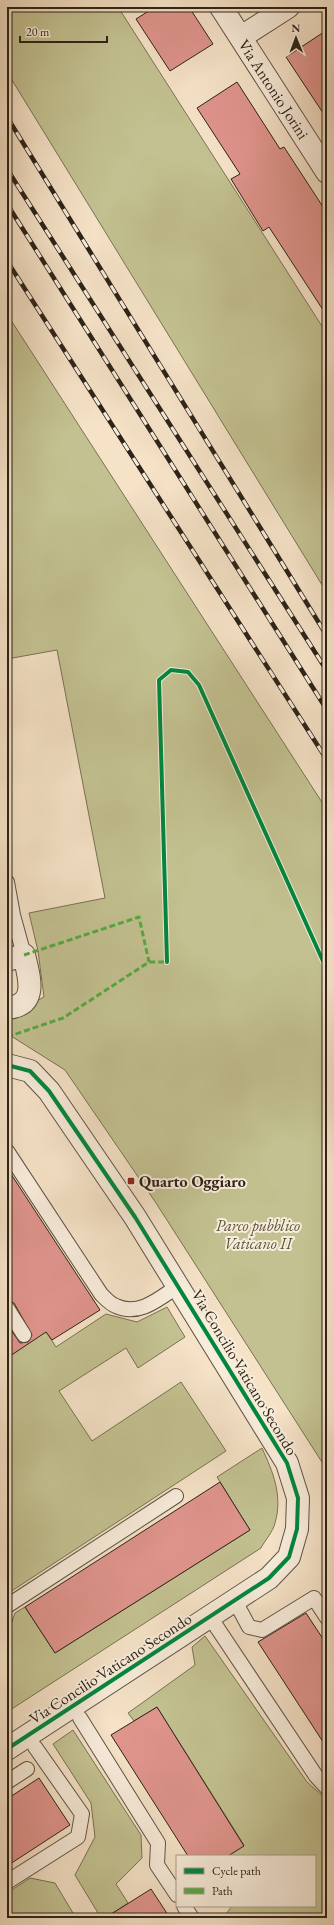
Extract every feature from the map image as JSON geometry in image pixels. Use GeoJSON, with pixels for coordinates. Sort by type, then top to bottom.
{"type":"FeatureCollection","features":[{"type":"Feature","properties":{"kind":"street","name":"Via Antonio Jorini"},"geometry":{"type":"LineString","coordinates":[[221,7],[327,172]]}},
{"type":"Feature","properties":{"kind":"street"},"geometry":{"type":"LineString","coordinates":[[241,38],[288,7]]}},
{"type":"Feature","properties":{"kind":"street"},"geometry":{"type":"LineString","coordinates":[[7,1008],[15,1007],[23,1003],[28,996],[31,986],[15,958]]}},
{"type":"Feature","properties":{"kind":"street","name":"Via Concilio Vaticano Secondo"},"geometry":{"type":"LineString","coordinates":[[7,1065],[30,1071],[49,1091],[135,1216],[288,1463],[298,1498],[297,1529],[289,1557],[269,1578],[7,1749]]}},
{"type":"Feature","properties":{"kind":"lane"},"geometry":{"type":"LineString","coordinates":[[7,882],[13,915],[15,958]]}},
{"type":"Feature","properties":{"kind":"lane"},"geometry":{"type":"LineString","coordinates":[[7,1151],[101,1294],[115,1306],[131,1310],[146,1306],[178,1286]]}},
{"type":"Feature","properties":{"kind":"lane"},"geometry":{"type":"LineString","coordinates":[[7,1308],[24,1336]]}},
{"type":"Feature","properties":{"kind":"lane"},"geometry":{"type":"LineString","coordinates":[[7,1606],[176,1496]]}},
{"type":"Feature","properties":{"kind":"lane"},"geometry":{"type":"LineString","coordinates":[[235,1601],[249,1627],[262,1630],[314,1598],[327,1618]]}},
{"type":"Feature","properties":{"kind":"lane"},"geometry":{"type":"LineString","coordinates":[[210,1617],[316,1776],[327,1788]]}},
{"type":"Feature","properties":{"kind":"lane"},"geometry":{"type":"LineString","coordinates":[[80,1718],[158,1843],[157,1865],[176,1894]]}},
{"type":"Feature","properties":{"kind":"lane"},"geometry":{"type":"LineString","coordinates":[[7,1882],[78,1837],[82,1814],[35,1747]]}},
{"type":"Feature","properties":{"kind":"lane"},"geometry":{"type":"LineString","coordinates":[[7,1782],[27,1769]]}},
{"type":"Feature","properties":{"kind":"lane"},"geometry":{"type":"LineString","coordinates":[[185,1907],[192,1918]]}},
{"type":"Feature","properties":{"kind":"green space"},"geometry":{"type":"Polygon","coordinates":[[[7,7],[118,7],[327,334],[327,593],[7,72],[7,7]]]}},
{"type":"Feature","properties":{"kind":"green space","name":"Parco pubblico Vaticano II"},"geometry":{"type":"Polygon","coordinates":[[[7,314],[327,810],[327,1470],[156,1203],[65,1070],[11,1036],[10,1015],[44,997],[38,951],[29,913],[105,898],[57,650],[7,659],[7,314]]]}},
{"type":"Feature","properties":{"kind":"green space"},"geometry":{"type":"Polygon","coordinates":[[[167,1307],[185,1337],[138,1368],[126,1348],[59,1391],[92,1441],[181,1382],[226,1451],[7,1594],[8,1346],[42,1325],[56,1347],[106,1314],[137,1322],[167,1307]]]}},
{"type":"Feature","properties":{"kind":"green space"},"geometry":{"type":"Polygon","coordinates":[[[262,1448],[276,1484],[278,1503],[274,1526],[261,1548],[7,1712],[7,1637],[15,1613],[25,1607],[55,1653],[250,1530],[217,1477],[262,1448]]]}},
{"type":"Feature","properties":{"kind":"green space"},"geometry":{"type":"Polygon","coordinates":[[[205,1636],[307,1782],[327,1800],[327,1918],[223,1918],[231,1907],[316,1907],[316,1855],[229,1855],[244,1845],[157,1707],[134,1721],[128,1713],[195,1665],[192,1647],[205,1636]]]}},
{"type":"Feature","properties":{"kind":"green space"},"geometry":{"type":"Polygon","coordinates":[[[73,1730],[141,1835],[142,1858],[116,1884],[128,1903],[105,1918],[101,1918],[75,1875],[95,1837],[91,1803],[53,1744],[73,1730]]]}},
{"type":"Feature","properties":{"kind":"green space"},"geometry":{"type":"Polygon","coordinates":[[[30,1878],[55,1883],[76,1918],[7,1918],[7,1893],[30,1878]]]}},
{"type":"Feature","properties":{"kind":"building"},"geometry":{"type":"Polygon","coordinates":[[[155,7],[189,7],[213,44],[170,71],[136,19],[155,7]]]}},
{"type":"Feature","properties":{"kind":"building"},"geometry":{"type":"Polygon","coordinates":[[[327,30],[327,119],[286,57],[327,30]]]}},
{"type":"Feature","properties":{"kind":"building"},"geometry":{"type":"Polygon","coordinates":[[[237,82],[280,149],[284,147],[327,213],[327,316],[269,227],[263,231],[231,179],[240,174],[197,108],[237,82]]]}},
{"type":"Feature","properties":{"kind":"building"},"geometry":{"type":"Polygon","coordinates":[[[7,1168],[100,1310],[52,1340],[46,1332],[7,1358],[7,1324],[20,1343],[28,1342],[32,1335],[14,1303],[7,1300],[7,1168]]]}},
{"type":"Feature","properties":{"kind":"building"},"geometry":{"type":"Polygon","coordinates":[[[220,1482],[250,1530],[55,1653],[25,1607],[220,1482]]]}},
{"type":"Feature","properties":{"kind":"building"},"geometry":{"type":"Polygon","coordinates":[[[306,1613],[327,1645],[327,1748],[258,1642],[306,1613]]]}},
{"type":"Feature","properties":{"kind":"building"},"geometry":{"type":"Polygon","coordinates":[[[157,1707],[244,1846],[230,1855],[187,1855],[111,1735],[157,1707]]]}},
{"type":"Feature","properties":{"kind":"building"},"geometry":{"type":"Polygon","coordinates":[[[39,1778],[70,1825],[7,1866],[7,1799],[39,1778]]]}},
{"type":"Feature","properties":{"kind":"building"},"geometry":{"type":"Polygon","coordinates":[[[151,1889],[170,1918],[105,1918],[151,1889]]]}},
{"type":"Feature","properties":{"kind":"railway"},"geometry":{"type":"LineString","coordinates":[[7,117],[327,636]]}},
{"type":"Feature","properties":{"kind":"railway"},"geometry":{"type":"LineString","coordinates":[[7,169],[327,671]]}},
{"type":"Feature","properties":{"kind":"railway"},"geometry":{"type":"LineString","coordinates":[[7,204],[327,710]]}},
{"type":"Feature","properties":{"kind":"railway"},"geometry":{"type":"LineString","coordinates":[[7,261],[327,760]]}},
{"type":"Feature","properties":{"kind":"marked path"},"geometry":{"type":"LineString","coordinates":[[24,955],[139,917],[149,962]]}},
{"type":"Feature","properties":{"kind":"marked path"},"geometry":{"type":"LineString","coordinates":[[7,1037],[63,1018],[149,962],[167,962]]}},
{"type":"Feature","properties":{"kind":"cycle path"},"geometry":{"type":"LineString","coordinates":[[167,962],[159,680],[171,670],[188,672],[199,685],[327,970]]}},
{"type":"Feature","properties":{"kind":"cycle path"},"geometry":{"type":"LineString","coordinates":[[7,1065],[30,1071],[49,1091],[135,1217],[287,1463],[298,1498],[297,1529],[289,1557],[269,1578],[7,1749]]}},
{"type":"Feature","properties":{"kind":"place","name":"Quarto Oggiaro"},"geometry":{"type":"Point","coordinates":[131,1181]}}]}
